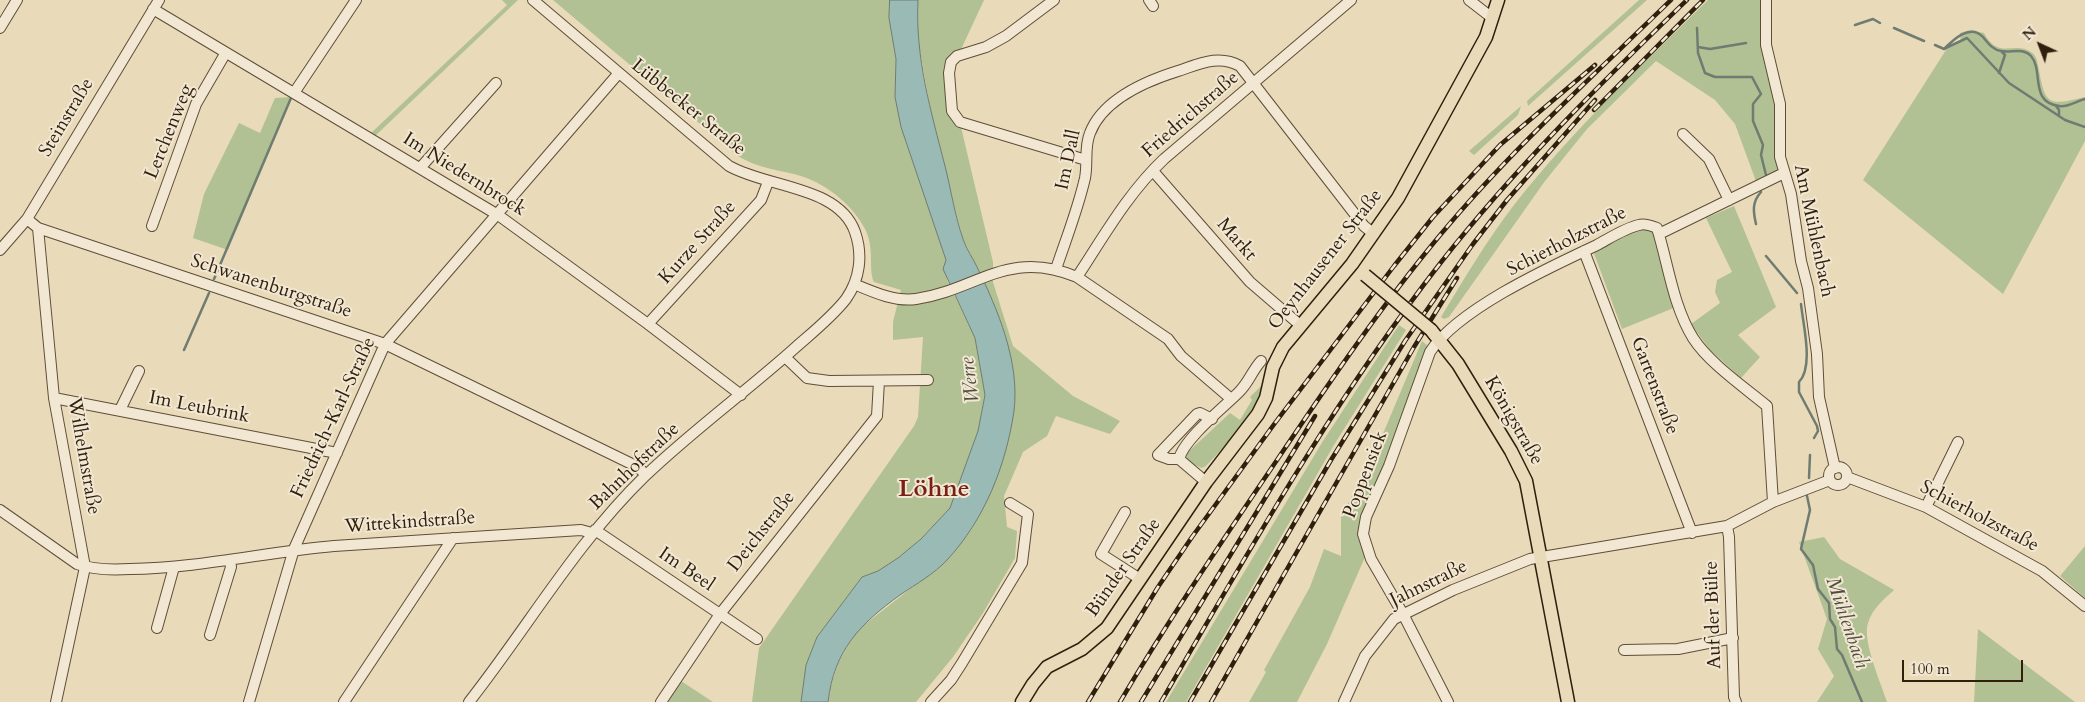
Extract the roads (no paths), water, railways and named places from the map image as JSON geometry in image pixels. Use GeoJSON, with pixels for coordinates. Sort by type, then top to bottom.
{"type":"FeatureCollection","features":[{"type":"Feature","properties":{"kind":"main road","name":"Oeynhausener Straße"},"geometry":{"type":"LineString","coordinates":[[1241,438],[1264,405],[1277,357],[1300,325],[1352,264],[1398,198],[1486,37],[1498,0]]}},
{"type":"Feature","properties":{"kind":"main road","name":"Königstraße"},"geometry":{"type":"LineString","coordinates":[[1352,264],[1435,334],[1512,451],[1526,481],[1542,557],[1568,702]]}},
{"type":"Feature","properties":{"kind":"main road","name":"Bünder Straße"},"geometry":{"type":"LineString","coordinates":[[1022,702],[1033,684],[1047,667],[1082,648],[1107,628],[1206,482],[1241,438]]}},
{"type":"Feature","properties":{"kind":"street"},"geometry":{"type":"LineString","coordinates":[[0,28],[17,0]]}},
{"type":"Feature","properties":{"kind":"street"},"geometry":{"type":"LineString","coordinates":[[294,93],[356,0]]}},
{"type":"Feature","properties":{"kind":"street","name":"Lübbecker Straße"},"geometry":{"type":"LineString","coordinates":[[533,0],[618,74],[738,172],[822,197],[844,215],[855,231],[860,253],[860,264],[854,284]]}},
{"type":"Feature","properties":{"kind":"street"},"geometry":{"type":"LineString","coordinates":[[1054,0],[1006,36],[986,48],[957,56],[951,62],[949,73],[952,111],[960,122],[1086,160]]}},
{"type":"Feature","properties":{"kind":"street","name":"Friedrichstraße"},"geometry":{"type":"LineString","coordinates":[[1077,277],[1116,216],[1153,171],[1352,0]]}},
{"type":"Feature","properties":{"kind":"street"},"geometry":{"type":"LineString","coordinates":[[1469,0],[1491,17]]}},
{"type":"Feature","properties":{"kind":"street","name":"Am Mühlenbach"},"geometry":{"type":"LineString","coordinates":[[1766,0],[1766,45],[1780,104],[1780,144],[1784,173],[1791,194],[1801,261],[1814,320],[1819,397],[1835,468]]}},
{"type":"Feature","properties":{"kind":"street","name":"Im Niedernbrock"},"geometry":{"type":"LineString","coordinates":[[155,3],[225,54],[421,167],[498,215],[648,324],[741,395]]}},
{"type":"Feature","properties":{"kind":"street","name":"Steinstraße"},"geometry":{"type":"LineString","coordinates":[[0,250],[27,219],[155,3]]}},
{"type":"Feature","properties":{"kind":"street","name":"Lerchenweg"},"geometry":{"type":"LineString","coordinates":[[152,226],[196,104],[225,54]]}},
{"type":"Feature","properties":{"kind":"street","name":"Im Dall"},"geometry":{"type":"LineString","coordinates":[[1056,269],[1085,177],[1090,133],[1097,121],[1104,113],[1143,83],[1204,62],[1218,60],[1227,60],[1240,66],[1364,226],[1374,234]]}},
{"type":"Feature","properties":{"kind":"street","name":"Friedrich-Karl-Straße"},"geometry":{"type":"LineString","coordinates":[[249,702],[294,549],[385,344],[618,74]]}},
{"type":"Feature","properties":{"kind":"street"},"geometry":{"type":"LineString","coordinates":[[421,167],[496,83]]}},
{"type":"Feature","properties":{"kind":"street"},"geometry":{"type":"LineString","coordinates":[[1683,134],[1709,159],[1729,200]]}},
{"type":"Feature","properties":{"kind":"street","name":"Markt"},"geometry":{"type":"LineString","coordinates":[[1153,171],[1250,282],[1300,325]]}},
{"type":"Feature","properties":{"kind":"street"},"geometry":{"type":"LineString","coordinates":[[1773,502],[1767,406],[1707,354],[1694,339],[1684,321],[1659,234],[1784,173]]}},
{"type":"Feature","properties":{"kind":"street","name":"Kurze Straße"},"geometry":{"type":"LineString","coordinates":[[648,324],[761,200],[768,182]]}},
{"type":"Feature","properties":{"kind":"street"},"geometry":{"type":"LineString","coordinates":[[27,219],[38,228]]}},
{"type":"Feature","properties":{"kind":"street","name":"Schierholzstraße"},"geometry":{"type":"LineString","coordinates":[[1435,334],[1452,326],[1517,286],[1640,224],[1657,228],[1659,234]]}},
{"type":"Feature","properties":{"kind":"street","name":"Schwanenburgstraße"},"geometry":{"type":"LineString","coordinates":[[38,228],[385,344],[638,468],[646,475]]}},
{"type":"Feature","properties":{"kind":"street","name":"Wilhelmstraße"},"geometry":{"type":"LineString","coordinates":[[38,228],[54,398],[85,567],[56,702]]}},
{"type":"Feature","properties":{"kind":"street","name":"Gartenstraße"},"geometry":{"type":"LineString","coordinates":[[1584,251],[1692,533]]}},
{"type":"Feature","properties":{"kind":"street"},"geometry":{"type":"LineString","coordinates":[[854,284],[893,298],[915,299],[934,295],[991,273],[1008,269],[1056,269],[1077,277],[1168,340],[1181,356],[1230,398]]}},
{"type":"Feature","properties":{"kind":"street","name":"Bahnhofstraße"},"geometry":{"type":"LineString","coordinates":[[469,702],[594,532],[646,475],[785,357],[838,308],[854,284]]}},
{"type":"Feature","properties":{"kind":"street","name":"Poppensiek"},"geometry":{"type":"LineString","coordinates":[[1435,334],[1389,466],[1366,517],[1363,534],[1371,559],[1403,614],[1448,702]]}},
{"type":"Feature","properties":{"kind":"street"},"geometry":{"type":"LineString","coordinates":[[785,357],[807,378],[829,381],[928,380]]}},
{"type":"Feature","properties":{"kind":"street"},"geometry":{"type":"LineString","coordinates":[[1179,459],[1185,445],[1251,378],[1252,372],[1261,361]]}},
{"type":"Feature","properties":{"kind":"street"},"geometry":{"type":"LineString","coordinates":[[120,410],[139,371]]}},
{"type":"Feature","properties":{"kind":"street","name":"Deichstraße"},"geometry":{"type":"LineString","coordinates":[[661,702],[720,614],[877,416],[879,381]]}},
{"type":"Feature","properties":{"kind":"street","name":"Im Leubrink"},"geometry":{"type":"LineString","coordinates":[[54,398],[337,453]]}},
{"type":"Feature","properties":{"kind":"street"},"geometry":{"type":"LineString","coordinates":[[1206,482],[1179,459],[1169,459],[1158,455],[1197,414],[1200,413],[1212,419]]}},
{"type":"Feature","properties":{"kind":"street"},"geometry":{"type":"LineString","coordinates":[[1926,507],[1958,442]]}},
{"type":"Feature","properties":{"kind":"street"},"geometry":{"type":"LineString","coordinates":[[1835,468],[1842,468],[1847,477],[1841,485],[1835,484],[1830,480],[1829,474],[1835,468]]}},
{"type":"Feature","properties":{"kind":"street","name":"Schierholzstraße"},"geometry":{"type":"LineString","coordinates":[[1847,477],[1926,507],[2042,571],[2085,606]]}},
{"type":"Feature","properties":{"kind":"street","name":"Jahnstraße"},"geometry":{"type":"LineString","coordinates":[[1344,702],[1365,656],[1394,619],[1490,574],[1530,559],[1727,526],[1773,502],[1830,480]]}},
{"type":"Feature","properties":{"kind":"street"},"geometry":{"type":"LineString","coordinates":[[930,702],[951,680],[962,664],[1022,563],[1028,514],[1010,503]]}},
{"type":"Feature","properties":{"kind":"street","name":"Wittekindstraße"},"geometry":{"type":"LineString","coordinates":[[0,510],[85,567],[116,570],[174,567],[294,549],[581,530],[594,532]]}},
{"type":"Feature","properties":{"kind":"street"},"geometry":{"type":"LineString","coordinates":[[1125,512],[1101,554],[1140,579]]}},
{"type":"Feature","properties":{"kind":"street","name":"Auf der Bülte"},"geometry":{"type":"LineString","coordinates":[[1727,526],[1736,702]]}},
{"type":"Feature","properties":{"kind":"street","name":"Im Beel"},"geometry":{"type":"LineString","coordinates":[[594,532],[757,639]]}},
{"type":"Feature","properties":{"kind":"street"},"geometry":{"type":"LineString","coordinates":[[344,702],[453,538]]}},
{"type":"Feature","properties":{"kind":"street"},"geometry":{"type":"LineString","coordinates":[[210,634],[231,567],[230,560]]}},
{"type":"Feature","properties":{"kind":"street"},"geometry":{"type":"LineString","coordinates":[[157,628],[174,567]]}},
{"type":"Feature","properties":{"kind":"street"},"geometry":{"type":"LineString","coordinates":[[1624,650],[1678,649],[1733,638]]}},
{"type":"Feature","properties":{"kind":"water"},"geometry":{"type":"Polygon","coordinates":[[[890,0],[918,0],[919,43],[925,84],[963,239],[1000,319],[1006,337],[1014,374],[1014,411],[1006,451],[992,490],[983,509],[960,544],[936,570],[900,595],[861,628],[851,640],[836,667],[828,702],[801,702],[806,665],[817,637],[862,577],[878,571],[898,558],[921,539],[950,508],[978,431],[985,395],[975,338],[943,269],[946,260],[901,127],[895,97],[896,59],[889,18],[890,0]]]}},
{"type":"Feature","properties":{"kind":"waterway"},"geometry":{"type":"LineString","coordinates":[[1855,25],[1873,19],[1880,23]]}},
{"type":"Feature","properties":{"kind":"waterway","name":"Mühlenbach"},"geometry":{"type":"LineString","coordinates":[[1697,28],[1698,53],[1705,73],[1715,77],[1752,77],[1761,94],[1753,104],[1753,121],[1763,145],[1761,155],[1766,175]]}},
{"type":"Feature","properties":{"kind":"waterway"},"geometry":{"type":"LineString","coordinates":[[1894,28],[1924,41]]}},
{"type":"Feature","properties":{"kind":"waterway"},"geometry":{"type":"LineString","coordinates":[[1944,49],[1962,34],[1967,32],[1978,33],[1998,50],[2028,53],[2035,62],[2040,92],[2044,99],[2050,103],[2065,106],[2085,99]]}},
{"type":"Feature","properties":{"kind":"waterway"},"geometry":{"type":"LineString","coordinates":[[1935,45],[1944,49],[1967,38],[2009,83],[2065,120],[2085,127]]}},
{"type":"Feature","properties":{"kind":"waterway"},"geometry":{"type":"LineString","coordinates":[[1698,47],[1710,49],[1746,43]]}},
{"type":"Feature","properties":{"kind":"waterway"},"geometry":{"type":"LineString","coordinates":[[1999,73],[2005,55],[2002,52]]}},
{"type":"Feature","properties":{"kind":"waterway"},"geometry":{"type":"LineString","coordinates":[[214,279],[291,98]]}},
{"type":"Feature","properties":{"kind":"waterway"},"geometry":{"type":"LineString","coordinates":[[2056,106],[2059,110],[2059,116]]}},
{"type":"Feature","properties":{"kind":"waterway","name":"Mühlenbach"},"geometry":{"type":"LineString","coordinates":[[1756,224],[1754,207],[1756,199],[1761,192]]}},
{"type":"Feature","properties":{"kind":"waterway","name":"Mühlenbach"},"geometry":{"type":"LineString","coordinates":[[1766,256],[1797,293]]}},
{"type":"Feature","properties":{"kind":"waterway"},"geometry":{"type":"LineString","coordinates":[[184,350],[209,293]]}},
{"type":"Feature","properties":{"kind":"waterway","name":"Mühlenbach"},"geometry":{"type":"LineString","coordinates":[[1801,304],[1807,356],[1806,366],[1799,382],[1799,392],[1817,426],[1818,431],[1814,438]]}},
{"type":"Feature","properties":{"kind":"waterway","name":"Mühlenbach"},"geometry":{"type":"LineString","coordinates":[[1809,478],[1810,455]]}},
{"type":"Feature","properties":{"kind":"waterway","name":"Mühlenbach"},"geometry":{"type":"LineString","coordinates":[[1807,496],[1810,510],[1801,549],[1813,565],[1818,589],[1829,603],[1830,619],[1835,627],[1837,649],[1842,655],[1862,702]]}},
{"type":"Feature","properties":{"kind":"railway"},"geometry":{"type":"LineString","coordinates":[[1120,702],[1197,580],[1356,345],[1397,289],[1441,234],[1524,143],[1671,0]]}},
{"type":"Feature","properties":{"kind":"railway"},"geometry":{"type":"LineString","coordinates":[[1161,702],[1294,477],[1329,421],[1403,313],[1442,261],[1499,192],[1591,94],[1687,0]]}},
{"type":"Feature","properties":{"kind":"railway"},"geometry":{"type":"LineString","coordinates":[[1594,110],[1703,0]]}},
{"type":"Feature","properties":{"kind":"railway"},"geometry":{"type":"LineString","coordinates":[[1088,702],[1158,587],[1192,537],[1275,423],[1394,266],[1433,217],[1500,145],[1595,65]]}},
{"type":"Feature","properties":{"kind":"railway"},"geometry":{"type":"LineString","coordinates":[[1190,702],[1331,460],[1405,341],[1473,244],[1507,200],[1595,100]]}},
{"type":"Feature","properties":{"kind":"railway"},"geometry":{"type":"LineString","coordinates":[[1211,702],[1414,347],[1457,278]]}},
{"type":"Feature","properties":{"kind":"railway"},"geometry":{"type":"LineString","coordinates":[[1141,702],[1315,416]]}},
{"type":"Feature","properties":{"kind":"district","name":"Löhne"},"geometry":{"type":"Point","coordinates":[934,490]}},
{"type":"Feature","properties":{"kind":"water label","name":"Werre"},"geometry":{"type":"Point","coordinates":[971,380]}}]}
